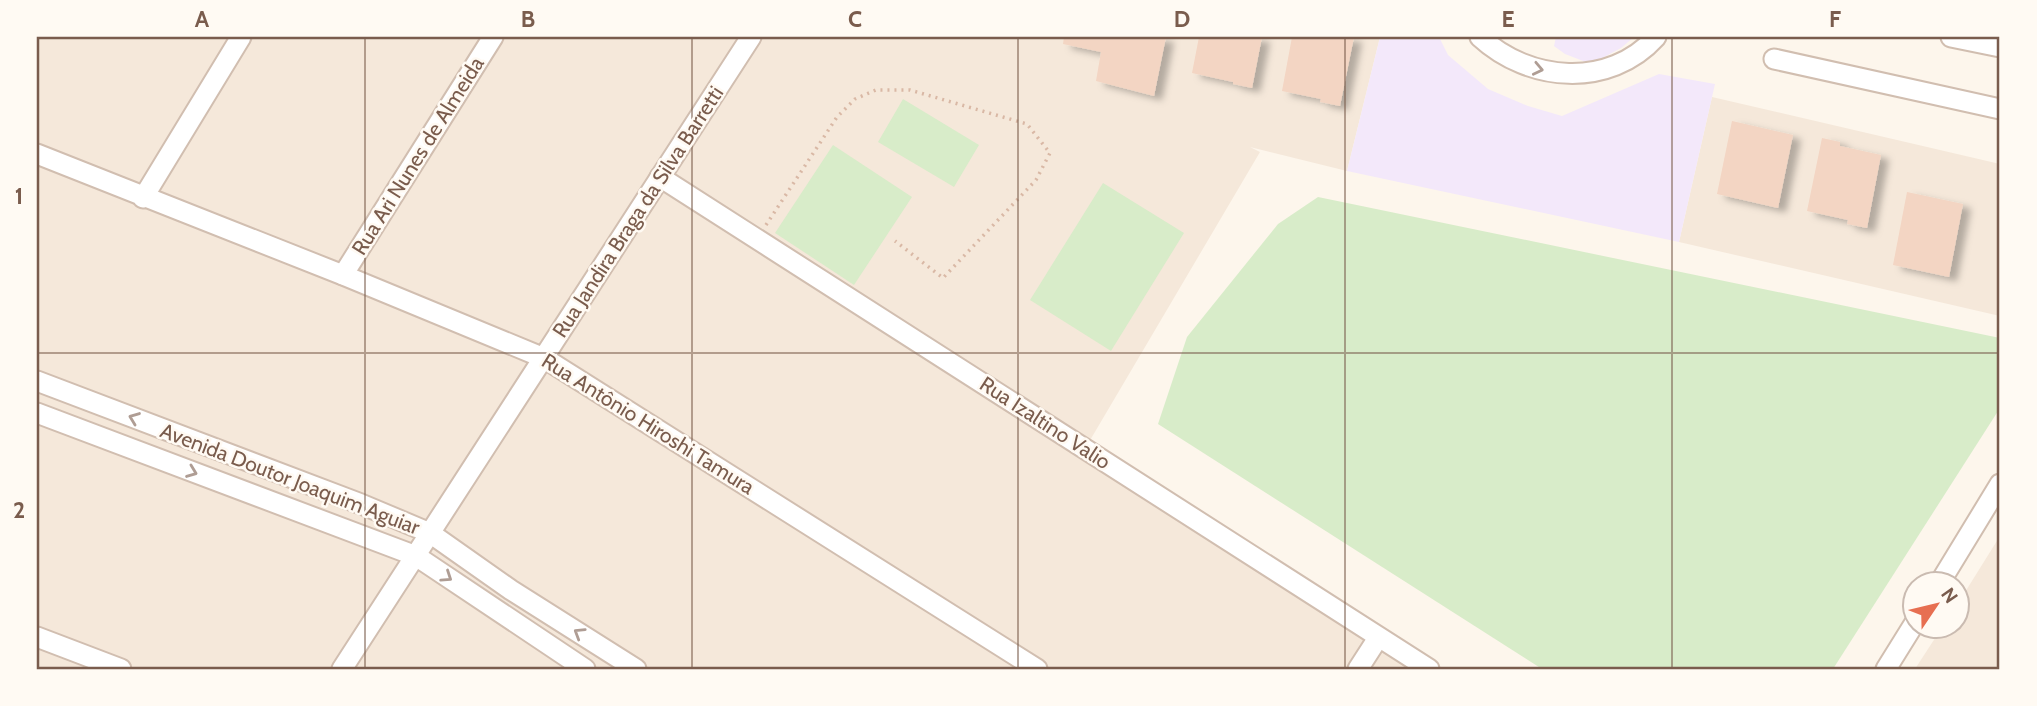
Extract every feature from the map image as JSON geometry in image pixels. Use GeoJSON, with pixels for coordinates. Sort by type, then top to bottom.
{"type":"FeatureCollection","features":[{"type":"Feature","properties":{"kind":"street"},"geometry":{"type":"LineString","coordinates":[[143,198],[241,37]]}},
{"type":"Feature","properties":{"kind":"street","name":"Rua Ari Nunes de Almeida"},"geometry":{"type":"LineString","coordinates":[[343,275],[493,37]]}},
{"type":"Feature","properties":{"kind":"street","name":"Rua Jandira Braga da Silva Barretti"},"geometry":{"type":"LineString","coordinates":[[342,669],[751,37]]}},
{"type":"Feature","properties":{"kind":"street"},"geometry":{"type":"LineString","coordinates":[[1480,37],[1497,52],[1533,70],[1573,75],[1612,67],[1647,47],[1656,37]]}},
{"type":"Feature","properties":{"kind":"street"},"geometry":{"type":"LineString","coordinates":[[1951,37],[2000,47]]}},
{"type":"Feature","properties":{"kind":"street"},"geometry":{"type":"LineString","coordinates":[[1774,59],[2000,109]]}},
{"type":"Feature","properties":{"kind":"street","name":"Rua Antônio Hiroshi Tamura"},"geometry":{"type":"LineString","coordinates":[[37,154],[544,358],[1037,669]]}},
{"type":"Feature","properties":{"kind":"street","name":"Rua Izaltino Valio"},"geometry":{"type":"LineString","coordinates":[[660,177],[1429,669]]}},
{"type":"Feature","properties":{"kind":"street","name":"Avenida Doutor Joaquim Aguiar"},"geometry":{"type":"LineString","coordinates":[[37,381],[361,504],[430,533],[511,590],[636,669]]}},
{"type":"Feature","properties":{"kind":"street","name":"Avenida Doutor Joaquim Aguiar"},"geometry":{"type":"LineString","coordinates":[[37,413],[416,556],[585,669]]}},
{"type":"Feature","properties":{"kind":"street"},"geometry":{"type":"LineString","coordinates":[[1947,570],[2000,484]]}},
{"type":"Feature","properties":{"kind":"street"},"geometry":{"type":"LineString","coordinates":[[37,637],[121,669]]}},
{"type":"Feature","properties":{"kind":"street"},"geometry":{"type":"LineString","coordinates":[[1357,669],[1378,638]]}},
{"type":"Feature","properties":{"kind":"street"},"geometry":{"type":"LineString","coordinates":[[1886,669],[1904,640]]}},
{"type":"Feature","properties":{"kind":"path"},"geometry":{"type":"LineString","coordinates":[[757,238],[786,198],[837,117],[855,99],[876,90],[910,90],[1027,124],[1050,153],[1035,180],[943,278],[895,241]]}},
{"type":"Feature","properties":{"kind":"shaded area"},"geometry":{"type":"Polygon","coordinates":[[[37,37],[1380,37],[1347,171],[1250,147],[1260,152],[1089,442],[1438,669],[37,669],[37,37]]]}},
{"type":"Feature","properties":{"kind":"shaded area"},"geometry":{"type":"Polygon","coordinates":[[[1380,37],[1439,37],[1448,55],[1488,89],[1528,106],[1562,116],[1659,74],[1715,84],[1679,242],[1347,171],[1380,37]]]}},
{"type":"Feature","properties":{"kind":"shaded area"},"geometry":{"type":"Polygon","coordinates":[[[1556,37],[1634,37],[1621,48],[1591,64],[1565,54],[1554,46],[1556,37]]]}},
{"type":"Feature","properties":{"kind":"shaded area"},"geometry":{"type":"Polygon","coordinates":[[[1712,97],[2000,164],[2000,316],[1679,242],[1712,97]]]}},
{"type":"Feature","properties":{"kind":"shaded area"},"geometry":{"type":"Polygon","coordinates":[[[2000,536],[2000,669],[1915,669],[1934,640],[1970,640],[1970,584],[2000,536]]]}},
{"type":"Feature","properties":{"kind":"green space"},"geometry":{"type":"Polygon","coordinates":[[[903,99],[979,145],[954,187],[878,142],[903,99]]]}},
{"type":"Feature","properties":{"kind":"green space"},"geometry":{"type":"Polygon","coordinates":[[[833,145],[912,197],[854,285],[775,233],[833,145]]]}},
{"type":"Feature","properties":{"kind":"green space"},"geometry":{"type":"Polygon","coordinates":[[[1103,183],[1184,233],[1111,351],[1030,300],[1103,183]]]}},
{"type":"Feature","properties":{"kind":"green space"},"geometry":{"type":"Polygon","coordinates":[[[1318,197],[2000,338],[2000,408],[1833,669],[1542,669],[1158,424],[1187,337],[1278,224],[1318,197]]]}},
{"type":"Feature","properties":{"kind":"building"},"geometry":{"type":"Polygon","coordinates":[[[1064,37],[1166,37],[1154,96],[1096,81],[1101,52],[1063,44],[1064,37]]]}},
{"type":"Feature","properties":{"kind":"building"},"geometry":{"type":"Polygon","coordinates":[[[1199,37],[1262,37],[1252,88],[1192,73],[1199,37]]]}},
{"type":"Feature","properties":{"kind":"building"},"geometry":{"type":"Polygon","coordinates":[[[1292,37],[1354,37],[1340,106],[1282,91],[1292,37]]]}},
{"type":"Feature","properties":{"kind":"building"},"geometry":{"type":"Polygon","coordinates":[[[1732,121],[1793,135],[1778,208],[1717,194],[1732,121]]]}},
{"type":"Feature","properties":{"kind":"building"},"geometry":{"type":"Polygon","coordinates":[[[1822,138],[1840,142],[1840,146],[1881,155],[1867,228],[1847,224],[1848,220],[1807,211],[1822,138]]]}},
{"type":"Feature","properties":{"kind":"building"},"geometry":{"type":"Polygon","coordinates":[[[1907,192],[1963,204],[1949,277],[1893,265],[1907,192]]]}}]}
